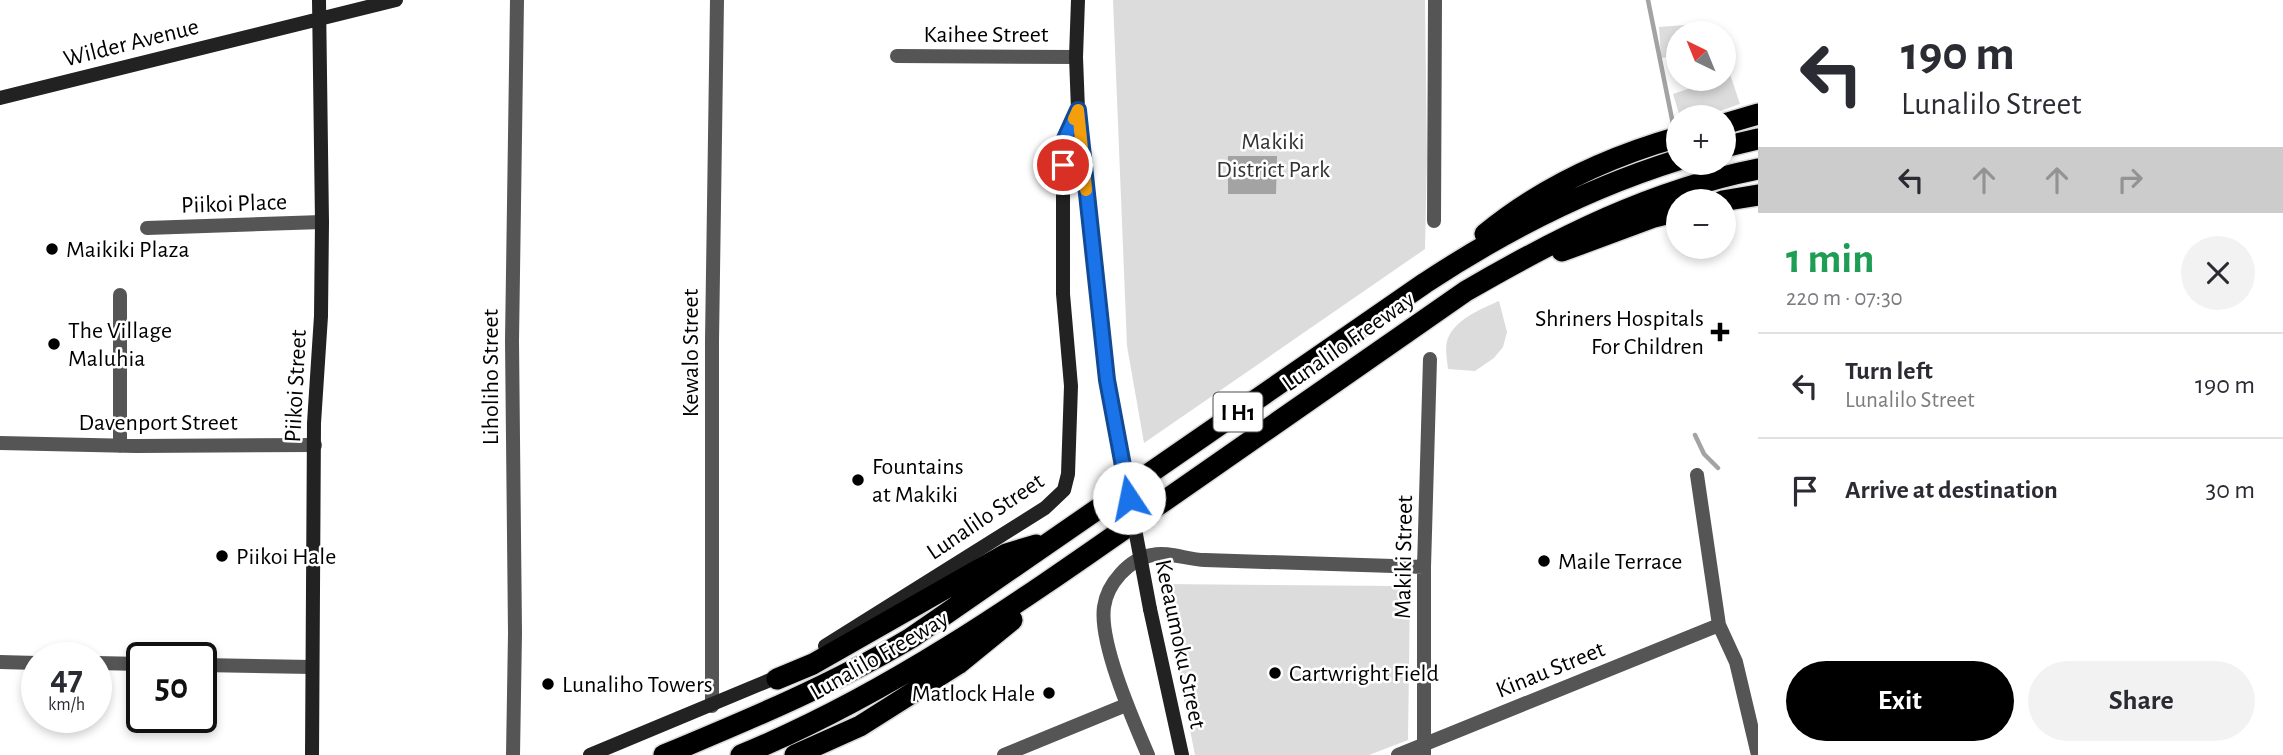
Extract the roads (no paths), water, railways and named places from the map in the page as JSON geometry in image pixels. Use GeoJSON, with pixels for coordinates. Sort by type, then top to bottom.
{"type":"FeatureCollection","features":[{"type":"Feature","properties":{"kind":"highway"},"geometry":{"type":"LineString","coordinates":[[1736,120],[1758,114]]}},
{"type":"Feature","properties":{"kind":"highway"},"geometry":{"type":"LineString","coordinates":[[1736,145],[1758,139]]}},
{"type":"Feature","properties":{"kind":"highway"},"geometry":{"type":"LineString","coordinates":[[1425,283],[1507,216],[1549,189],[1594,167],[1666,141]]}},
{"type":"Feature","properties":{"kind":"highway","name":"Lunalilo Freeway"},"geometry":{"type":"LineString","coordinates":[[664,755],[794,700],[876,659],[945,617],[1425,283],[1500,236],[1618,181],[1666,164]]}},
{"type":"Feature","properties":{"kind":"highway","name":"Lunalilo Freeway"},"geometry":{"type":"LineString","coordinates":[[741,755],[875,692],[996,616],[1466,291],[1558,239],[1633,205],[1717,177],[1758,169]]}},
{"type":"Feature","properties":{"kind":"highway"},"geometry":{"type":"LineString","coordinates":[[1736,199],[1758,195]]}},
{"type":"Feature","properties":{"kind":"highway"},"geometry":{"type":"LineString","coordinates":[[1466,291],[1578,245],[1666,214]]}},
{"type":"Feature","properties":{"kind":"highway"},"geometry":{"type":"LineString","coordinates":[[777,679],[813,664],[1006,554],[1052,541]]}},
{"type":"Feature","properties":{"kind":"highway"},"geometry":{"type":"LineString","coordinates":[[795,755],[860,726],[958,664],[1102,545]]}},
{"type":"Feature","properties":{"kind":"main road","name":"Piikoi Street"},"geometry":{"type":"LineString","coordinates":[[312,755],[315,444],[323,222],[319,0]]}},
{"type":"Feature","properties":{"kind":"main road","name":"Wilder Avenue"},"geometry":{"type":"LineString","coordinates":[[0,98],[396,0]]}},
{"type":"Feature","properties":{"kind":"main road","name":"Keeaumoku Street"},"geometry":{"type":"LineString","coordinates":[[1078,0],[1078,110],[1107,380],[1150,608],[1182,755]]}},
{"type":"Feature","properties":{"kind":"main road","name":"Lunalilo Street"},"geometry":{"type":"LineString","coordinates":[[590,755],[777,679],[1045,508],[1064,489],[1070,451],[1071,386],[1063,294],[1063,143],[1078,110]]}},
{"type":"Feature","properties":{"kind":"main road"},"geometry":{"type":"LineString","coordinates":[[1064,232],[1089,231]]}},
{"type":"Feature","properties":{"kind":"street","name":"Liholiho Street"},"geometry":{"type":"LineString","coordinates":[[513,755],[515,633],[512,341],[517,0]]}},
{"type":"Feature","properties":{"kind":"street","name":"Kewalo Street"},"geometry":{"type":"LineString","coordinates":[[712,706],[712,341],[717,0]]}},
{"type":"Feature","properties":{"kind":"street"},"geometry":{"type":"LineString","coordinates":[[1434,221],[1435,0]]}},
{"type":"Feature","properties":{"kind":"street","name":"Kaihee Street"},"geometry":{"type":"LineString","coordinates":[[897,56],[1076,57]]}},
{"type":"Feature","properties":{"kind":"street","name":"Piikoi Place"},"geometry":{"type":"LineString","coordinates":[[148,228],[323,222]]}},
{"type":"Feature","properties":{"kind":"street"},"geometry":{"type":"LineString","coordinates":[[120,295],[120,446]]}},
{"type":"Feature","properties":{"kind":"street","name":"Makiki Street"},"geometry":{"type":"LineString","coordinates":[[1424,750],[1424,567],[1430,359]]}},
{"type":"Feature","properties":{"kind":"street","name":"Davenport Street"},"geometry":{"type":"LineString","coordinates":[[0,443],[120,446],[315,444]]}},
{"type":"Feature","properties":{"kind":"street"},"geometry":{"type":"LineString","coordinates":[[1697,475],[1719,625],[1736,662],[1758,755]]}},
{"type":"Feature","properties":{"kind":"street"},"geometry":{"type":"LineString","coordinates":[[1148,755],[1126,705],[1105,632],[1104,606],[1113,583],[1129,565],[1152,555],[1200,560],[1424,567]]}},
{"type":"Feature","properties":{"kind":"street","name":"Kinau Street"},"geometry":{"type":"LineString","coordinates":[[1398,755],[1424,750],[1719,625]]}},
{"type":"Feature","properties":{"kind":"street"},"geometry":{"type":"LineString","coordinates":[[0,662],[21,663]]}},
{"type":"Feature","properties":{"kind":"street"},"geometry":{"type":"LineString","coordinates":[[217,665],[312,667]]}},
{"type":"Feature","properties":{"kind":"street"},"geometry":{"type":"LineString","coordinates":[[1004,755],[1126,705]]}},
{"type":"Feature","properties":{"kind":"waterway"},"geometry":{"type":"LineString","coordinates":[[1648,0],[1669,105]]}},
{"type":"Feature","properties":{"kind":"waterway"},"geometry":{"type":"LineString","coordinates":[[1695,435],[1704,454],[1718,468]]}},
{"type":"Feature","properties":{"kind":"place","name":"Maikiki Plaza"},"geometry":{"type":"Point","coordinates":[52,249]}},
{"type":"Feature","properties":{"kind":"place","name":"Shriners Hospitals For Children"},"geometry":{"type":"Point","coordinates":[1720,332]}},
{"type":"Feature","properties":{"kind":"place","name":"The Village Maluhia"},"geometry":{"type":"Point","coordinates":[54,344]}},
{"type":"Feature","properties":{"kind":"place","name":"Fountains at Makiki"},"geometry":{"type":"Point","coordinates":[858,480]}},
{"type":"Feature","properties":{"kind":"place","name":"Piikoi Hale"},"geometry":{"type":"Point","coordinates":[222,556]}},
{"type":"Feature","properties":{"kind":"place","name":"Maile Terrace"},"geometry":{"type":"Point","coordinates":[1544,561]}},
{"type":"Feature","properties":{"kind":"place","name":"Cartwright Field"},"geometry":{"type":"Point","coordinates":[1275,673]}},
{"type":"Feature","properties":{"kind":"place","name":"Lunaliho Towers"},"geometry":{"type":"Point","coordinates":[548,684]}},
{"type":"Feature","properties":{"kind":"place","name":"Matlock Hale"},"geometry":{"type":"Point","coordinates":[1049,693]}},
{"type":"Feature","properties":{"kind":"park label","name":"Makiki District Park"},"geometry":{"type":"Point","coordinates":[1273,155]}}]}
